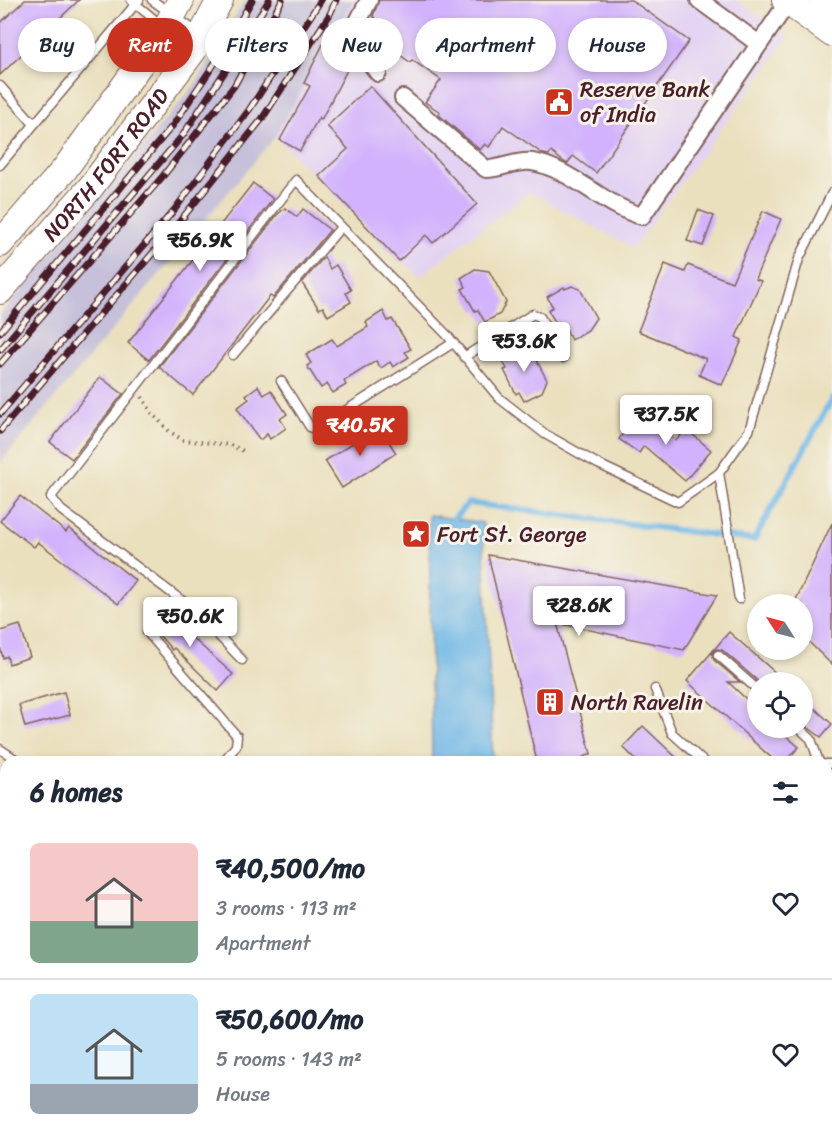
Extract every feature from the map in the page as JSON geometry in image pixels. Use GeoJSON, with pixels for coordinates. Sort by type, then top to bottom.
{"type":"FeatureCollection","features":[{"type":"Feature","properties":{"kind":"main road","name":"NORTH FORT ROAD"},"geometry":{"type":"LineString","coordinates":[[0,291],[90,188],[197,43],[220,0]]}},
{"type":"Feature","properties":{"kind":"main road"},"geometry":{"type":"LineString","coordinates":[[822,0],[832,7]]}},
{"type":"Feature","properties":{"kind":"main road"},"geometry":{"type":"LineString","coordinates":[[786,1],[832,34]]}},
{"type":"Feature","properties":{"kind":"main road","name":"NORTH FORT ROAD"},"geometry":{"type":"LineString","coordinates":[[0,244],[64,170],[173,15]]}},
{"type":"Feature","properties":{"kind":"street"},"geometry":{"type":"LineString","coordinates":[[369,0],[352,33],[354,41],[378,73]]}},
{"type":"Feature","properties":{"kind":"street"},"geometry":{"type":"LineString","coordinates":[[699,0],[759,44]]}},
{"type":"Feature","properties":{"kind":"street"},"geometry":{"type":"LineString","coordinates":[[403,99],[486,169],[529,162],[548,165],[612,201],[627,213],[642,216],[786,1]]}},
{"type":"Feature","properties":{"kind":"lane"},"geometry":{"type":"LineString","coordinates":[[152,0],[173,15],[197,43]]}},
{"type":"Feature","properties":{"kind":"lane"},"geometry":{"type":"LineString","coordinates":[[0,165],[136,1],[173,15],[197,43]]}},
{"type":"Feature","properties":{"kind":"lane"},"geometry":{"type":"LineString","coordinates":[[0,86],[34,124]]}},
{"type":"Feature","properties":{"kind":"lane"},"geometry":{"type":"LineString","coordinates":[[242,660],[193,609],[61,510],[51,497],[296,180],[453,343],[499,398],[545,434],[678,502],[719,473],[749,431],[799,259],[832,193]]}},
{"type":"Feature","properties":{"kind":"lane"},"geometry":{"type":"LineString","coordinates":[[233,355],[341,227]]}},
{"type":"Feature","properties":{"kind":"lane"},"geometry":{"type":"LineString","coordinates":[[464,357],[533,314],[540,317],[563,358]]}},
{"type":"Feature","properties":{"kind":"lane"},"geometry":{"type":"LineString","coordinates":[[281,381],[310,427],[315,430],[453,343]]}},
{"type":"Feature","properties":{"kind":"lane"},"geometry":{"type":"LineString","coordinates":[[719,473],[739,599]]}},
{"type":"Feature","properties":{"kind":"lane"},"geometry":{"type":"LineString","coordinates":[[147,632],[237,736],[236,746],[228,756]]}},
{"type":"Feature","properties":{"kind":"lane"},"geometry":{"type":"LineString","coordinates":[[718,655],[747,680]]}},
{"type":"Feature","properties":{"kind":"lane"},"geometry":{"type":"LineString","coordinates":[[655,689],[672,733],[697,756]]}},
{"type":"Feature","properties":{"kind":"lane"},"geometry":{"type":"LineString","coordinates":[[810,738],[817,756]]}},
{"type":"Feature","properties":{"kind":"path"},"geometry":{"type":"LineString","coordinates":[[135,387],[152,413],[170,432],[183,440],[230,445],[246,452]]}},
{"type":"Feature","properties":{"kind":"shaded area"},"geometry":{"type":"Polygon","coordinates":[[[245,0],[353,0],[343,18],[321,18],[321,56],[275,137],[0,463],[0,315],[194,86],[205,67],[205,72],[309,72],[309,18],[234,18],[245,0]]]}},
{"type":"Feature","properties":{"kind":"shaded area"},"geometry":{"type":"Polygon","coordinates":[[[353,0],[736,0],[789,37],[633,248],[530,192],[419,277],[275,137],[321,56],[321,72],[403,72],[403,18],[343,18],[353,0]]]}},
{"type":"Feature","properties":{"kind":"water"},"geometry":{"type":"Polygon","coordinates":[[[429,515],[483,523],[493,756],[432,756],[429,515]]]}},
{"type":"Feature","properties":{"kind":"building"},"geometry":{"type":"Polygon","coordinates":[[[25,0],[79,0],[60,18],[18,18],[18,58],[0,75],[0,23],[25,0]]]}},
{"type":"Feature","properties":{"kind":"building"},"geometry":{"type":"Polygon","coordinates":[[[379,0],[631,0],[656,18],[568,18],[568,72],[667,72],[667,25],[689,41],[596,173],[573,156],[567,164],[551,152],[549,155],[543,154],[503,126],[489,147],[485,144],[480,150],[438,114],[440,112],[425,102],[441,80],[429,72],[556,72],[556,18],[415,18],[415,62],[412,60],[410,62],[403,57],[403,18],[374,18],[373,16],[379,0]]]}},
{"type":"Feature","properties":{"kind":"building"},"geometry":{"type":"Polygon","coordinates":[[[321,48],[321,72],[346,72],[321,120],[319,117],[300,151],[280,140],[310,86],[304,83],[321,48]]]}},
{"type":"Feature","properties":{"kind":"building"},"geometry":{"type":"Polygon","coordinates":[[[370,86],[477,204],[433,243],[426,235],[399,261],[319,176],[348,149],[327,126],[370,86]]]}},
{"type":"Feature","properties":{"kind":"building"},"geometry":{"type":"Polygon","coordinates":[[[253,183],[273,199],[149,360],[128,343],[253,183]]]}},
{"type":"Feature","properties":{"kind":"building"},"geometry":{"type":"Polygon","coordinates":[[[285,208],[297,217],[303,209],[330,230],[273,298],[270,296],[193,395],[159,367],[277,215],[285,208]]]}},
{"type":"Feature","properties":{"kind":"building"},"geometry":{"type":"Polygon","coordinates":[[[698,210],[714,216],[703,246],[687,241],[698,210]]]}},
{"type":"Feature","properties":{"kind":"building"},"geometry":{"type":"Polygon","coordinates":[[[763,211],[781,219],[755,279],[761,281],[736,337],[742,340],[722,385],[699,375],[706,359],[638,331],[665,264],[685,272],[688,265],[732,282],[763,211]]]}},
{"type":"Feature","properties":{"kind":"building"},"geometry":{"type":"Polygon","coordinates":[[[324,257],[330,269],[336,265],[351,290],[346,293],[351,302],[328,316],[323,307],[319,309],[302,283],[324,257]]]}},
{"type":"Feature","properties":{"kind":"building"},"geometry":{"type":"Polygon","coordinates":[[[475,269],[489,271],[506,302],[500,314],[485,322],[478,310],[475,311],[462,289],[466,287],[461,278],[475,269]]]}},
{"type":"Feature","properties":{"kind":"building"},"geometry":{"type":"Polygon","coordinates":[[[572,286],[580,289],[596,318],[588,330],[571,340],[566,329],[561,332],[548,310],[553,307],[547,297],[564,287],[565,289],[572,286]]]}},
{"type":"Feature","properties":{"kind":"building"},"geometry":{"type":"Polygon","coordinates":[[[383,311],[388,321],[392,319],[411,349],[405,352],[409,357],[393,367],[390,362],[381,368],[376,361],[344,381],[346,385],[333,393],[327,384],[321,388],[307,366],[311,363],[306,355],[332,339],[337,346],[368,327],[366,322],[383,311]]]}},
{"type":"Feature","properties":{"kind":"building"},"geometry":{"type":"Polygon","coordinates":[[[520,348],[532,352],[547,380],[542,392],[524,401],[519,392],[516,394],[504,370],[507,369],[501,358],[520,348]]]}},
{"type":"Feature","properties":{"kind":"building"},"geometry":{"type":"Polygon","coordinates":[[[100,377],[123,394],[72,459],[50,442],[100,377]]]}},
{"type":"Feature","properties":{"kind":"building"},"geometry":{"type":"Polygon","coordinates":[[[258,386],[264,395],[271,390],[287,414],[280,419],[286,428],[270,439],[267,434],[260,440],[237,408],[249,399],[246,395],[258,386]]]}},
{"type":"Feature","properties":{"kind":"building"},"geometry":{"type":"Polygon","coordinates":[[[639,412],[676,441],[686,429],[711,450],[685,481],[644,446],[639,453],[619,439],[639,412]]]}},
{"type":"Feature","properties":{"kind":"building"},"geometry":{"type":"Polygon","coordinates":[[[379,426],[396,453],[342,488],[325,461],[379,426]]]}},
{"type":"Feature","properties":{"kind":"building"},"geometry":{"type":"Polygon","coordinates":[[[20,496],[66,532],[69,528],[136,581],[118,604],[38,542],[34,547],[0,521],[20,496]]]}},
{"type":"Feature","properties":{"kind":"building"},"geometry":{"type":"Polygon","coordinates":[[[832,523],[832,665],[813,646],[813,594],[799,594],[832,523]]]}},
{"type":"Feature","properties":{"kind":"building","name":"North Ravelin"},"geometry":{"type":"Polygon","coordinates":[[[488,555],[717,595],[684,650],[557,623],[591,754],[586,756],[536,756],[488,555]]]}},
{"type":"Feature","properties":{"kind":"building"},"geometry":{"type":"Polygon","coordinates":[[[167,606],[191,634],[189,635],[233,674],[218,691],[174,648],[172,650],[148,622],[167,606]]]}},
{"type":"Feature","properties":{"kind":"building"},"geometry":{"type":"Polygon","coordinates":[[[20,625],[30,657],[9,664],[7,656],[3,658],[0,647],[0,631],[20,625]]]}},
{"type":"Feature","properties":{"kind":"building"},"geometry":{"type":"Polygon","coordinates":[[[729,632],[747,648],[747,660],[761,660],[775,672],[747,672],[722,650],[717,649],[712,653],[714,660],[740,682],[728,682],[747,700],[747,736],[687,681],[729,632]]]}},
{"type":"Feature","properties":{"kind":"building"},"geometry":{"type":"Polygon","coordinates":[[[64,692],[70,715],[25,727],[19,705],[64,692]]]}},
{"type":"Feature","properties":{"kind":"building"},"geometry":{"type":"Polygon","coordinates":[[[813,707],[832,724],[821,737],[813,731],[813,707]]]}},
{"type":"Feature","properties":{"kind":"building"},"geometry":{"type":"Polygon","coordinates":[[[643,726],[675,756],[632,756],[623,747],[643,726]]]}},
{"type":"Feature","properties":{"kind":"building"},"geometry":{"type":"Polygon","coordinates":[[[750,738],[789,738],[799,747],[791,756],[769,756],[750,738]]]}},
{"type":"Feature","properties":{"kind":"waterway"},"geometry":{"type":"LineString","coordinates":[[449,524],[468,503],[754,540],[832,399]]}},
{"type":"Feature","properties":{"kind":"railway"},"geometry":{"type":"LineString","coordinates":[[0,332],[173,125],[221,54],[252,0]]}},
{"type":"Feature","properties":{"kind":"railway"},"geometry":{"type":"LineString","coordinates":[[0,350],[183,135],[269,0]]}},
{"type":"Feature","properties":{"kind":"railway"},"geometry":{"type":"LineString","coordinates":[[0,364],[163,176],[234,86],[282,0]]}},
{"type":"Feature","properties":{"kind":"railway"},"geometry":{"type":"LineString","coordinates":[[0,414],[175,209],[249,110],[321,0]]}},
{"type":"Feature","properties":{"kind":"railway"},"geometry":{"type":"LineString","coordinates":[[0,431],[176,226],[262,119],[330,14],[336,0]]}},
{"type":"Feature","properties":{"kind":"place","name":"Reserve Bank of India"},"geometry":{"type":"Point","coordinates":[559,102]}},
{"type":"Feature","properties":{"kind":"place","name":"Fort St. George"},"geometry":{"type":"Point","coordinates":[416,534]}},
{"type":"Feature","properties":{"kind":"place","name":"North Ravelin"},"geometry":{"type":"Point","coordinates":[550,702]}}]}
